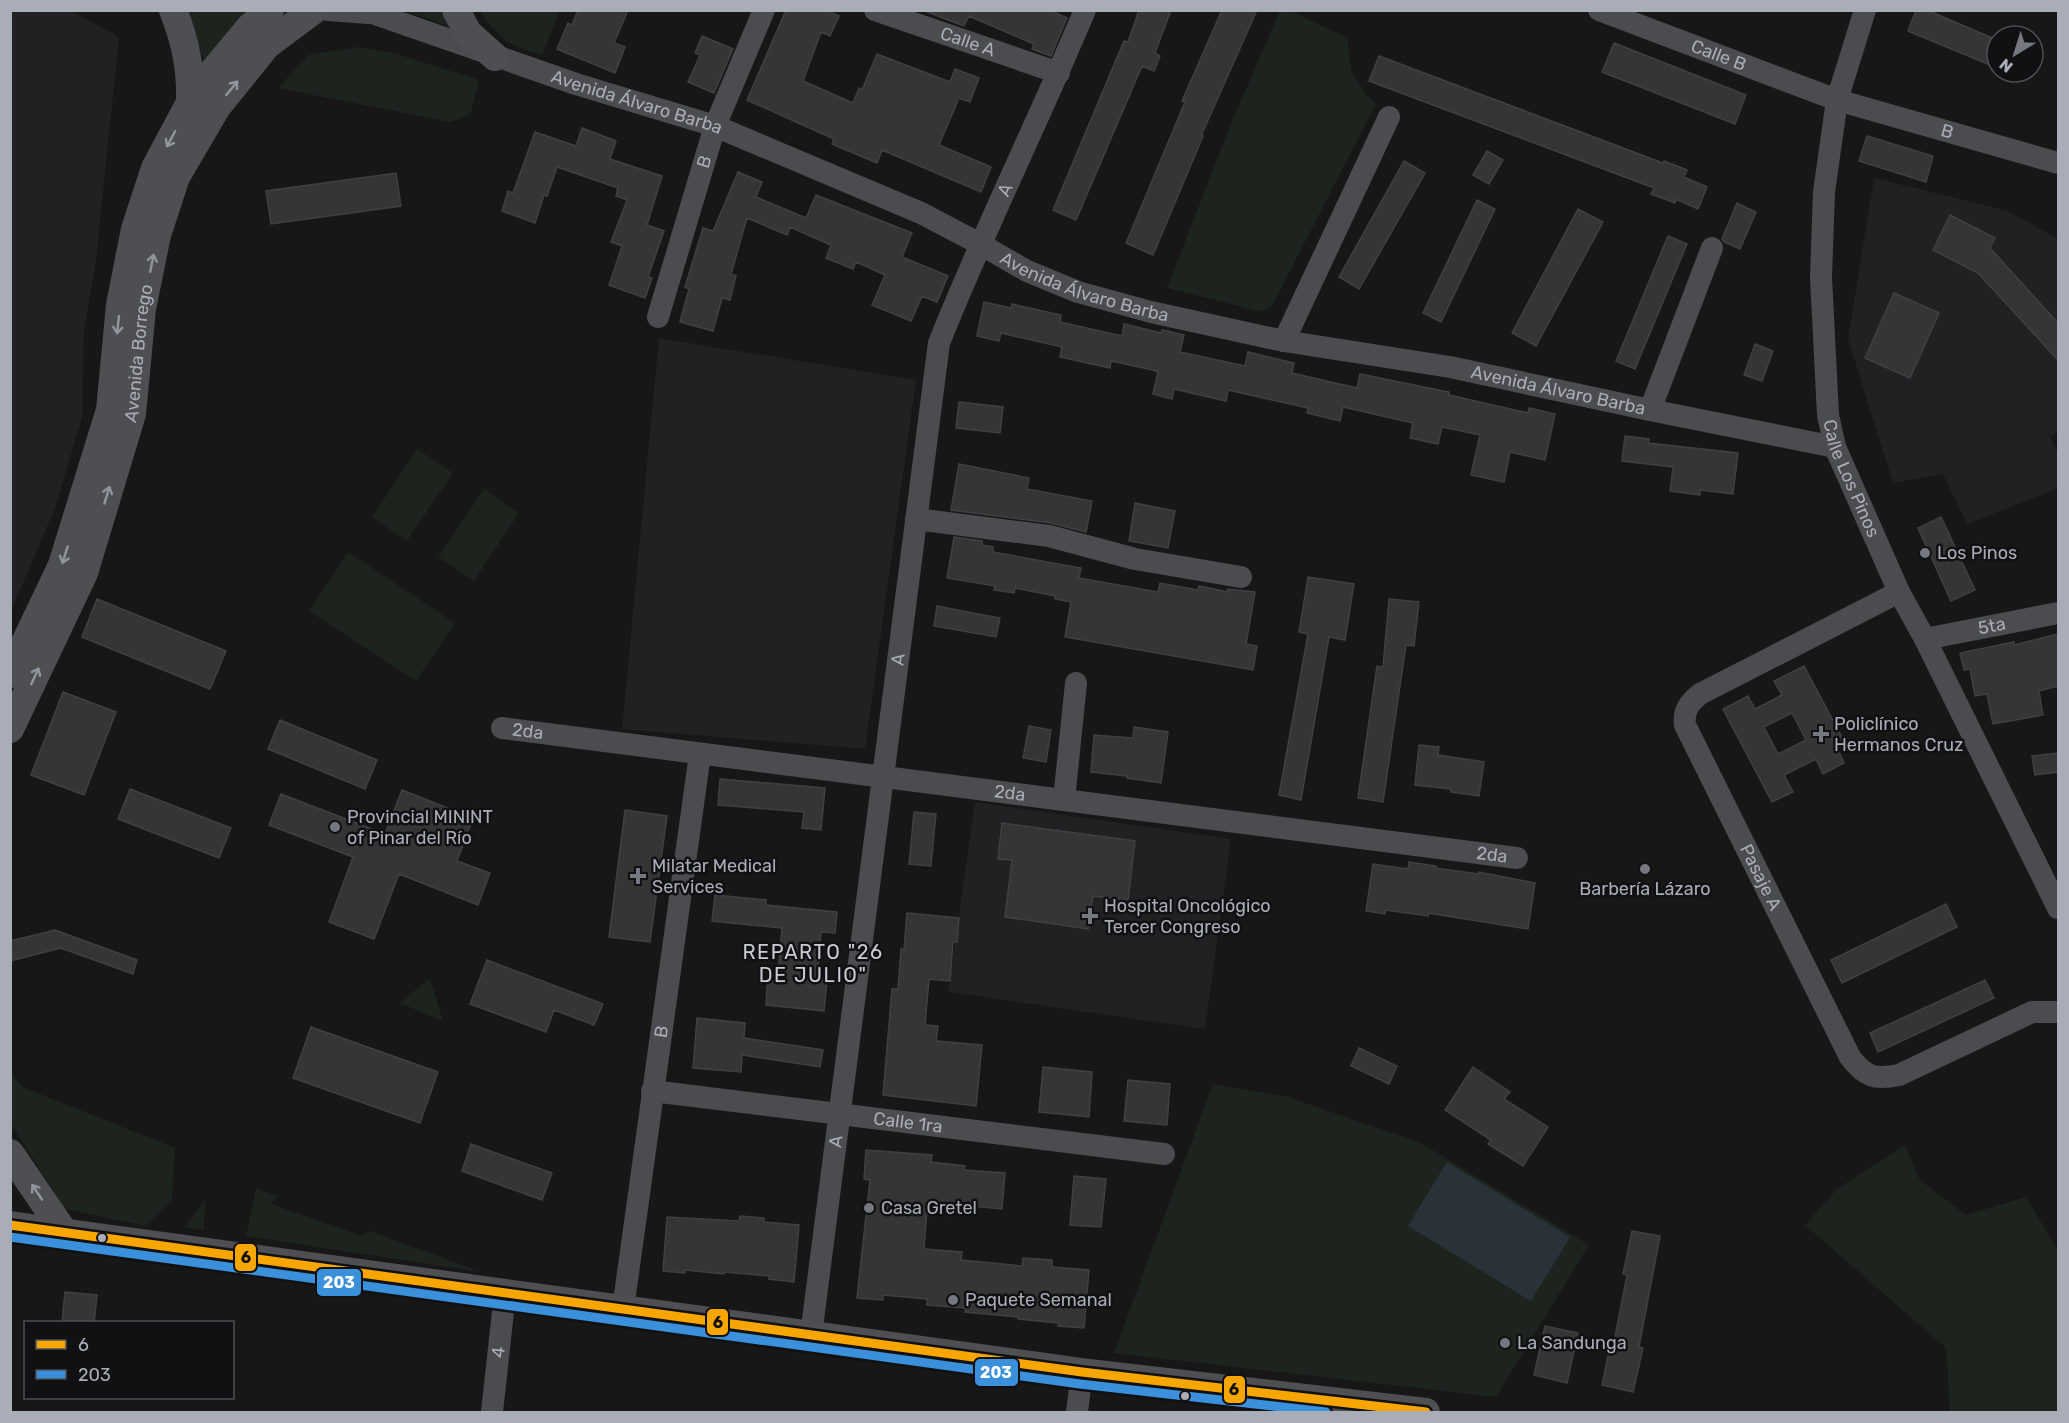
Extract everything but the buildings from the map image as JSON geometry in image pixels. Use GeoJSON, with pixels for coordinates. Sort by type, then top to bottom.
{"type":"FeatureCollection","features":[{"type":"Feature","properties":{"kind":"main road"},"geometry":{"type":"LineString","coordinates":[[172,10],[182,33],[189,65],[189,104]]}},
{"type":"Feature","properties":{"kind":"main road","name":"Avenida Borrego"},"geometry":{"type":"LineString","coordinates":[[10,674],[62,566],[110,410],[120,305],[135,229],[155,168],[195,93],[250,27],[270,10]]}},
{"type":"Feature","properties":{"kind":"main road","name":"Avenida Borrego"},"geometry":{"type":"LineString","coordinates":[[10,729],[84,573],[132,414],[142,309],[157,235],[176,177],[217,107],[267,45],[314,10]]}},
{"type":"Feature","properties":{"kind":"main road"},"geometry":{"type":"LineString","coordinates":[[456,10],[468,33],[495,57]]}},
{"type":"Feature","properties":{"kind":"main road"},"geometry":{"type":"LineString","coordinates":[[10,1152],[64,1232]]}},
{"type":"Feature","properties":{"kind":"main road"},"geometry":{"type":"LineString","coordinates":[[10,1225],[1082,1372],[1426,1413]]}},
{"type":"Feature","properties":{"kind":"street","name":"Avenida Álvaro Barba"},"geometry":{"type":"LineString","coordinates":[[328,10],[366,12],[576,84],[715,126],[921,213],[1027,271],[1078,292],[1150,312],[1284,341],[1450,367],[1835,447]]}},
{"type":"Feature","properties":{"kind":"street","name":"B"},"geometry":{"type":"LineString","coordinates":[[658,317],[715,126],[764,10]]}},
{"type":"Feature","properties":{"kind":"street","name":"Calle A"},"geometry":{"type":"LineString","coordinates":[[875,10],[1059,73]]}},
{"type":"Feature","properties":{"kind":"street","name":"A"},"geometry":{"type":"LineString","coordinates":[[811,1335],[939,343],[980,244],[1059,73],[1085,10]]}},
{"type":"Feature","properties":{"kind":"street","name":"Calle B"},"geometry":{"type":"LineString","coordinates":[[1599,10],[1836,100]]}},
{"type":"Feature","properties":{"kind":"street","name":"Calle Los Pinos"},"geometry":{"type":"LineString","coordinates":[[1865,10],[1836,100],[1824,192],[1821,277],[1828,415],[1835,447],[1899,592],[1925,639],[2058,908]]}},
{"type":"Feature","properties":{"kind":"street","name":"B"},"geometry":{"type":"LineString","coordinates":[[1836,100],[2058,163]]}},
{"type":"Feature","properties":{"kind":"street"},"geometry":{"type":"LineString","coordinates":[[1284,341],[1389,117]]}},
{"type":"Feature","properties":{"kind":"street"},"geometry":{"type":"LineString","coordinates":[[1650,410],[1712,248]]}},
{"type":"Feature","properties":{"kind":"street"},"geometry":{"type":"LineString","coordinates":[[916,519],[1049,536],[1135,559],[1241,576]]}},
{"type":"Feature","properties":{"kind":"street","name":"Pasaje A"},"geometry":{"type":"LineString","coordinates":[[1899,592],[1700,694],[1687,708],[1684,716],[1685,726],[1850,1057],[1859,1069],[1872,1077],[1885,1078],[1899,1075],[2032,1012],[2058,1012]]}},
{"type":"Feature","properties":{"kind":"street","name":"5ta"},"geometry":{"type":"LineString","coordinates":[[1925,639],[2058,613]]}},
{"type":"Feature","properties":{"kind":"street"},"geometry":{"type":"LineString","coordinates":[[1064,800],[1076,683]]}},
{"type":"Feature","properties":{"kind":"street","name":"2da"},"geometry":{"type":"LineString","coordinates":[[502,728],[1517,858]]}},
{"type":"Feature","properties":{"kind":"street","name":"B"},"geometry":{"type":"LineString","coordinates":[[623,1309],[700,754]]}},
{"type":"Feature","properties":{"kind":"street","name":"Calle 1ra"},"geometry":{"type":"LineString","coordinates":[[652,1091],[1164,1154]]}},
{"type":"Feature","properties":{"kind":"street","name":"4"},"geometry":{"type":"LineString","coordinates":[[492,1413],[505,1293]]}},
{"type":"Feature","properties":{"kind":"street"},"geometry":{"type":"LineString","coordinates":[[1077,1413],[1082,1372]]}},
{"type":"Feature","properties":{"kind":"shaded area"},"geometry":{"type":"Polygon","coordinates":[[[11,10],[71,11],[119,37],[96,261],[84,331],[82,418],[55,508],[11,611],[11,10]]]}},
{"type":"Feature","properties":{"kind":"shaded area"},"geometry":{"type":"Polygon","coordinates":[[[185,11],[237,11],[250,14],[205,64],[185,11]]]}},
{"type":"Feature","properties":{"kind":"shaded area"},"geometry":{"type":"Polygon","coordinates":[[[406,11],[446,11],[453,28],[406,11]]]}},
{"type":"Feature","properties":{"kind":"shaded area"},"geometry":{"type":"Polygon","coordinates":[[[479,11],[559,11],[542,56],[507,42],[479,11]]]}},
{"type":"Feature","properties":{"kind":"shaded area"},"geometry":{"type":"Polygon","coordinates":[[[1280,11],[1291,11],[1347,38],[1351,70],[1365,93],[1376,104],[1273,304],[1266,310],[1258,311],[1167,288],[1232,121],[1280,11]]]}},
{"type":"Feature","properties":{"kind":"shaded area"},"geometry":{"type":"Polygon","coordinates":[[[358,47],[397,54],[479,80],[470,115],[450,122],[278,88],[309,55],[358,47]]]}},
{"type":"Feature","properties":{"kind":"shaded area"},"geometry":{"type":"Polygon","coordinates":[[[1874,178],[2008,211],[2058,239],[2058,432],[2050,436],[2058,455],[2058,488],[1967,524],[1943,474],[1893,483],[1848,339],[1874,178]]]}},
{"type":"Feature","properties":{"kind":"shaded area"},"geometry":{"type":"Polygon","coordinates":[[[659,338],[916,380],[865,749],[622,729],[659,338]]]}},
{"type":"Feature","properties":{"kind":"shaded area"},"geometry":{"type":"Polygon","coordinates":[[[417,449],[453,473],[407,541],[372,517],[417,449]]]}},
{"type":"Feature","properties":{"kind":"shaded area"},"geometry":{"type":"Polygon","coordinates":[[[484,489],[519,513],[474,581],[438,557],[484,489]]]}},
{"type":"Feature","properties":{"kind":"shaded area"},"geometry":{"type":"Polygon","coordinates":[[[348,552],[455,623],[416,681],[309,611],[348,552]]]}},
{"type":"Feature","properties":{"kind":"shaded area","name":"Hospital Oncológico Tercer Congreso"},"geometry":{"type":"Polygon","coordinates":[[[975,802],[1231,839],[1205,1029],[948,992],[975,802]]]}},
{"type":"Feature","properties":{"kind":"shaded area"},"geometry":{"type":"Polygon","coordinates":[[[430,978],[443,1021],[400,1003],[430,978]]]}},
{"type":"Feature","properties":{"kind":"shaded area"},"geometry":{"type":"Polygon","coordinates":[[[10,1073],[22,1087],[175,1148],[172,1200],[146,1226],[65,1209],[11,1124],[10,1073]]]}},
{"type":"Feature","properties":{"kind":"shaded area"},"geometry":{"type":"Polygon","coordinates":[[[1213,1084],[1288,1097],[1421,1143],[1589,1245],[1496,1397],[1114,1353],[1213,1084]]]}},
{"type":"Feature","properties":{"kind":"shaded area"},"geometry":{"type":"Polygon","coordinates":[[[1905,1145],[1920,1180],[1966,1215],[2026,1197],[2058,1250],[2058,1412],[1950,1412],[1946,1348],[1805,1225],[1837,1189],[1905,1145]]]}},
{"type":"Feature","properties":{"kind":"shaded area"},"geometry":{"type":"Polygon","coordinates":[[[1447,1162],[1570,1237],[1531,1301],[1408,1226],[1447,1162]]]}},
{"type":"Feature","properties":{"kind":"shaded area"},"geometry":{"type":"Polygon","coordinates":[[[256,1189],[279,1196],[271,1204],[362,1236],[370,1231],[481,1272],[246,1236],[256,1189]]]}},
{"type":"Feature","properties":{"kind":"shaded area"},"geometry":{"type":"Polygon","coordinates":[[[205,1201],[204,1230],[184,1227],[205,1201]]]}},
{"type":"Feature","properties":{"kind":"transit line","name":"6"},"geometry":{"type":"LineString","coordinates":[[10,1225],[1082,1372],[1426,1412]]}},
{"type":"Feature","properties":{"kind":"transit line","name":"203"},"geometry":{"type":"LineString","coordinates":[[10,1237],[1080,1384],[1326,1412]]}},
{"type":"Feature","properties":{"kind":"place","name":"Los Pinos"},"geometry":{"type":"Point","coordinates":[1925,553]}},
{"type":"Feature","properties":{"kind":"place","name":"Policlínico Hermanos Cruz"},"geometry":{"type":"Point","coordinates":[1821,734]}},
{"type":"Feature","properties":{"kind":"place","name":"Provincial MININT of Pinar del Río"},"geometry":{"type":"Point","coordinates":[335,827]}},
{"type":"Feature","properties":{"kind":"place","name":"Barbería Lázaro"},"geometry":{"type":"Point","coordinates":[1645,869]}},
{"type":"Feature","properties":{"kind":"place","name":"Milatar Medical Services"},"geometry":{"type":"Point","coordinates":[638,876]}},
{"type":"Feature","properties":{"kind":"place","name":"Hospital Oncológico Tercer Congreso"},"geometry":{"type":"Point","coordinates":[1090,916]}},
{"type":"Feature","properties":{"kind":"place","name":"Casa Gretel"},"geometry":{"type":"Point","coordinates":[869,1208]}},
{"type":"Feature","properties":{"kind":"place","name":"Paquete Semanal"},"geometry":{"type":"Point","coordinates":[953,1300]}},
{"type":"Feature","properties":{"kind":"place","name":"La Sandunga"},"geometry":{"type":"Point","coordinates":[1505,1343]}},
{"type":"Feature","properties":{"kind":"district","name":"REPARTO \"26 DE JULIO\""},"geometry":{"type":"Point","coordinates":[813,964]}}]}
